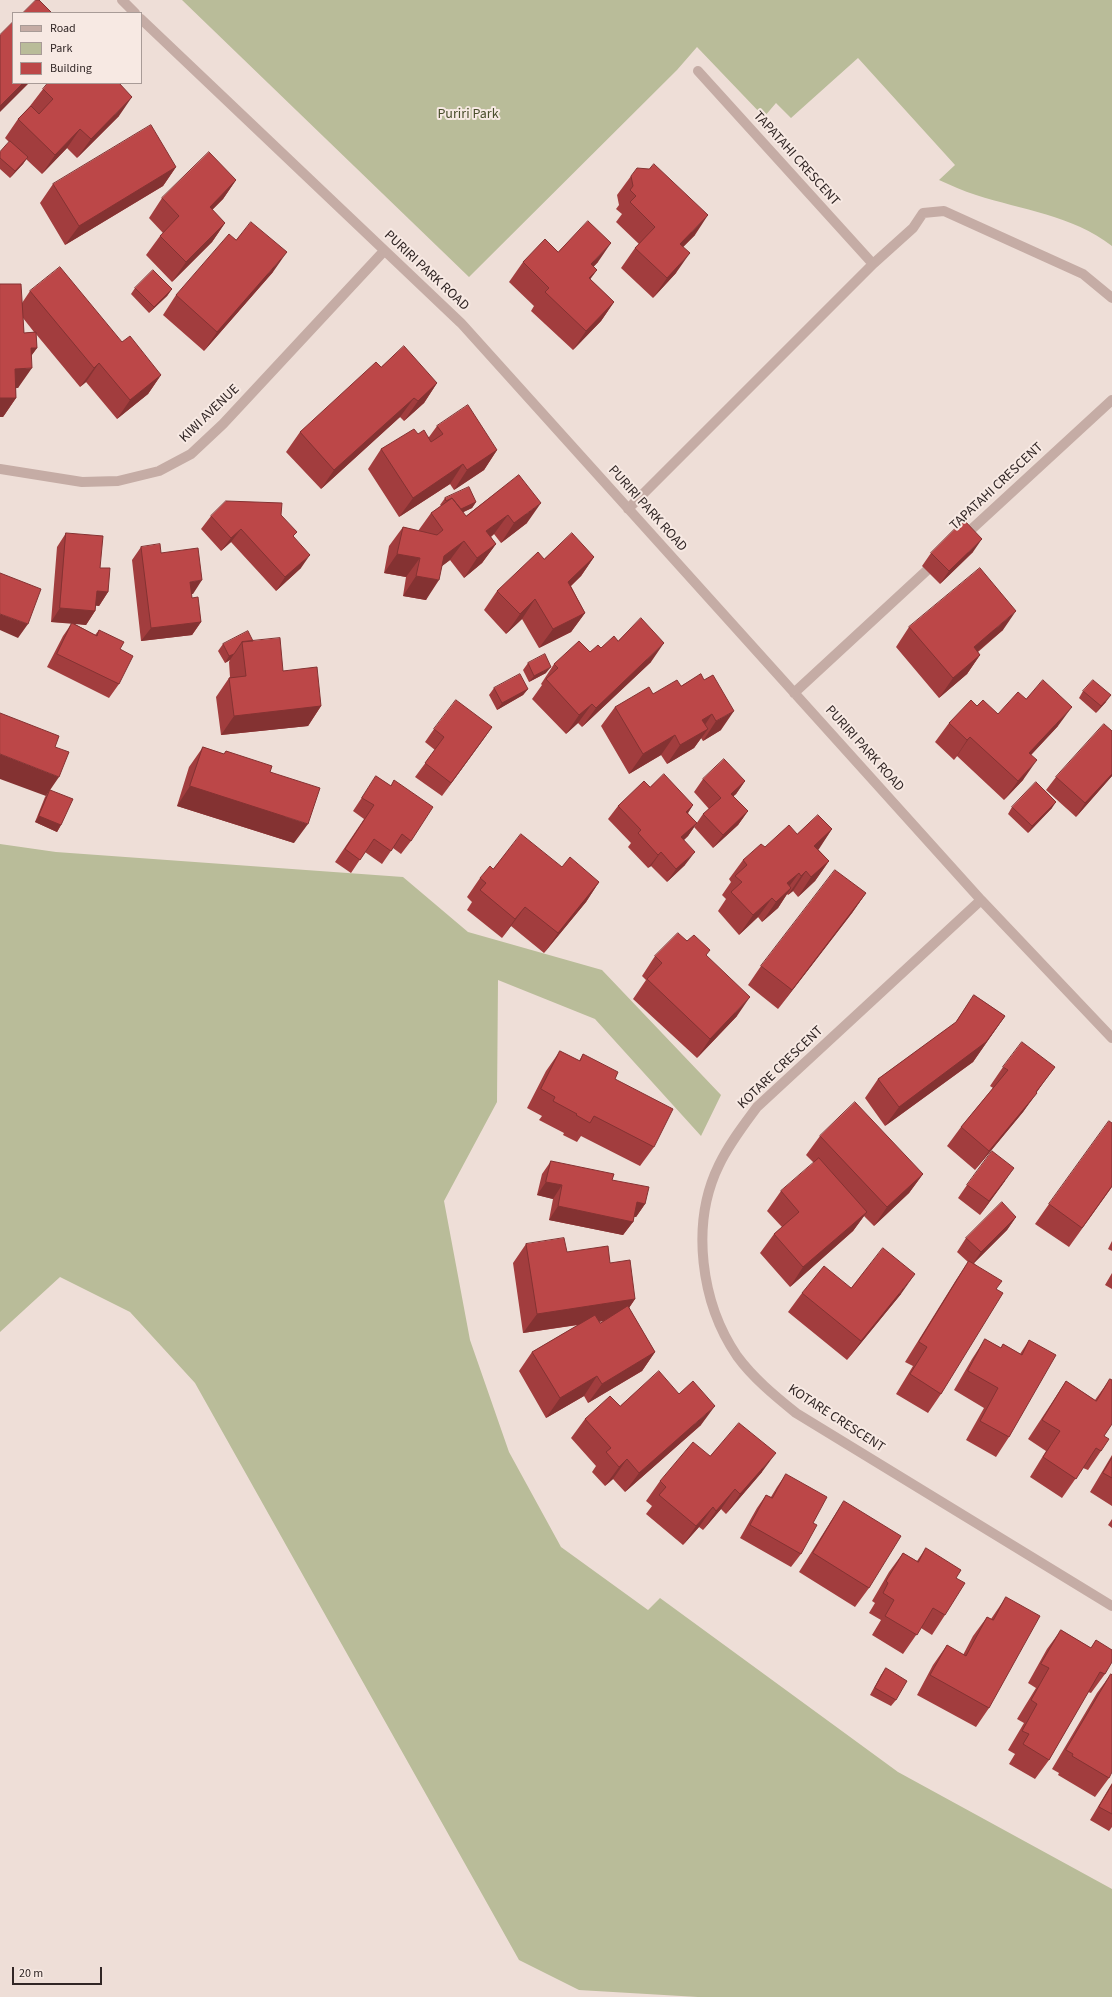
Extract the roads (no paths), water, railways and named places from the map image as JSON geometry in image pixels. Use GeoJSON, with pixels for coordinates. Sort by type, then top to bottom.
{"type":"FeatureCollection","features":[{"type":"Feature","properties":{"kind":"street"},"geometry":{"type":"LineString","coordinates":[[122,0],[134,12]]}},
{"type":"Feature","properties":{"kind":"street","name":"PURIRI PARK ROAD"},"geometry":{"type":"LineString","coordinates":[[142,19],[461,323],[981,900],[1112,1038]]}},
{"type":"Feature","properties":{"kind":"street","name":"TAPATAHI CRESCENT"},"geometry":{"type":"LineString","coordinates":[[698,71],[873,264]]}},
{"type":"Feature","properties":{"kind":"street"},"geometry":{"type":"LineString","coordinates":[[628,509],[873,264],[913,228],[923,213],[944,211],[1083,274],[1112,298]]}},
{"type":"Feature","properties":{"kind":"street","name":"KIWI AVENUE"},"geometry":{"type":"LineString","coordinates":[[0,469],[82,482],[118,481],[159,471],[191,454],[223,424],[384,251]]}},
{"type":"Feature","properties":{"kind":"street","name":"TAPATAHI CRESCENT"},"geometry":{"type":"LineString","coordinates":[[794,693],[1112,400]]}},
{"type":"Feature","properties":{"kind":"street","name":"KOTARE CRESCENT"},"geometry":{"type":"LineString","coordinates":[[981,900],[757,1107],[735,1137],[718,1166],[706,1203],[703,1243],[706,1279],[718,1318],[738,1356],[764,1386],[796,1413],[1112,1606]]}},
{"type":"Feature","properties":{"kind":"park label","name":"Puriri Park"},"geometry":{"type":"Point","coordinates":[468,115]}}]}
